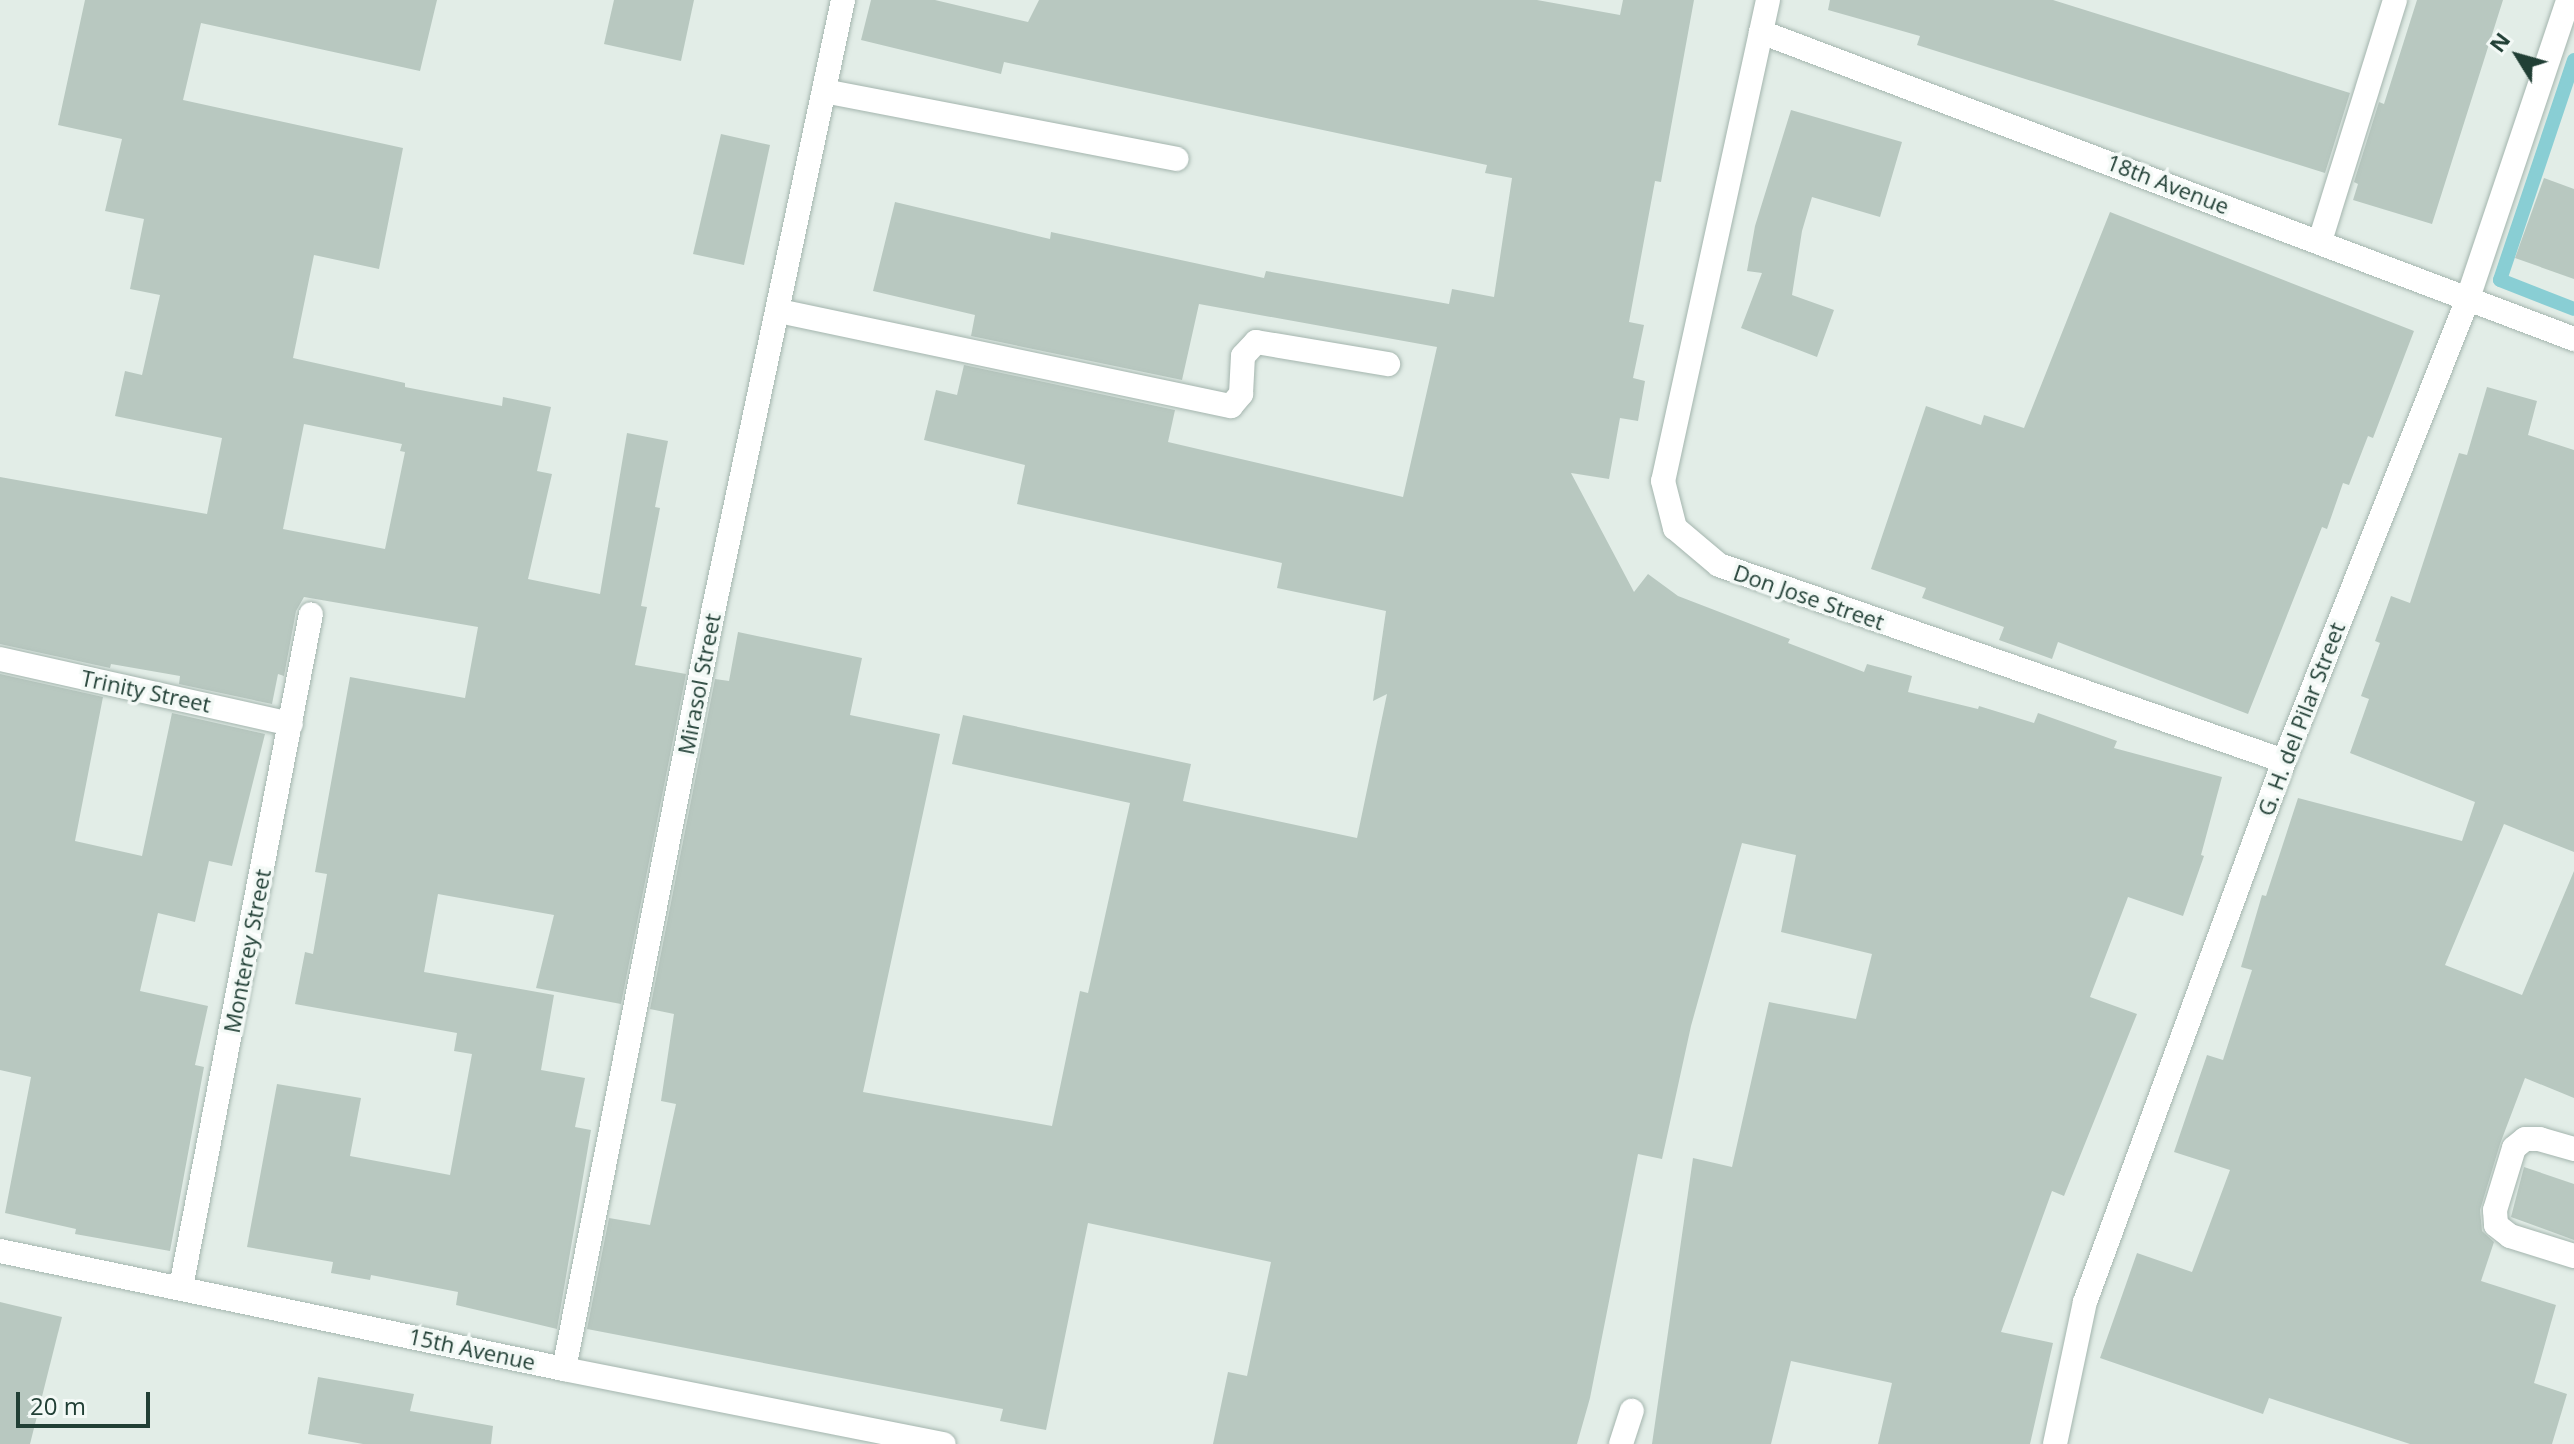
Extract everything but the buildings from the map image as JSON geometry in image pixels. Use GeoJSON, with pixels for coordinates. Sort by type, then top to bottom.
{"type":"FeatureCollection","features":[{"type":"Feature","properties":{"kind":"street","name":"Mirasol Street"},"geometry":{"type":"LineString","coordinates":[[564,1369],[717,592],[843,0]]}},
{"type":"Feature","properties":{"kind":"street","name":"Don Jose Street"},"geometry":{"type":"LineString","coordinates":[[1768,0],[1663,481],[1675,528],[1719,565],[2284,761]]}},
{"type":"Feature","properties":{"kind":"street"},"geometry":{"type":"LineString","coordinates":[[2320,241],[2395,0]]}},
{"type":"Feature","properties":{"kind":"street","name":"G. H. del Pilar Street"},"geometry":{"type":"LineString","coordinates":[[2055,1444],[2085,1302],[2284,761],[2468,298],[2568,0]]}},
{"type":"Feature","properties":{"kind":"street","name":"18th Avenue"},"geometry":{"type":"LineString","coordinates":[[1761,32],[2574,339]]}},
{"type":"Feature","properties":{"kind":"street"},"geometry":{"type":"LineString","coordinates":[[824,91],[1177,159]]}},
{"type":"Feature","properties":{"kind":"street"},"geometry":{"type":"LineString","coordinates":[[779,311],[1231,406],[1241,394],[1243,356],[1256,342],[1388,364]]}},
{"type":"Feature","properties":{"kind":"street","name":"Monterey Street"},"geometry":{"type":"LineString","coordinates":[[181,1287],[311,614]]}},
{"type":"Feature","properties":{"kind":"street","name":"Trinity Street"},"geometry":{"type":"LineString","coordinates":[[0,659],[291,724]]}},
{"type":"Feature","properties":{"kind":"street"},"geometry":{"type":"LineString","coordinates":[[2574,1149],[2540,1139],[2525,1139],[2514,1148],[2495,1210],[2496,1225],[2510,1236],[2574,1256]]}},
{"type":"Feature","properties":{"kind":"street","name":"15th Avenue"},"geometry":{"type":"LineString","coordinates":[[0,1251],[564,1369],[944,1444]]}},
{"type":"Feature","properties":{"kind":"street"},"geometry":{"type":"LineString","coordinates":[[1621,1444],[1632,1411]]}},
{"type":"Feature","properties":{"kind":"waterway"},"geometry":{"type":"LineString","coordinates":[[2574,60],[2500,280],[2574,309]]}}]}
